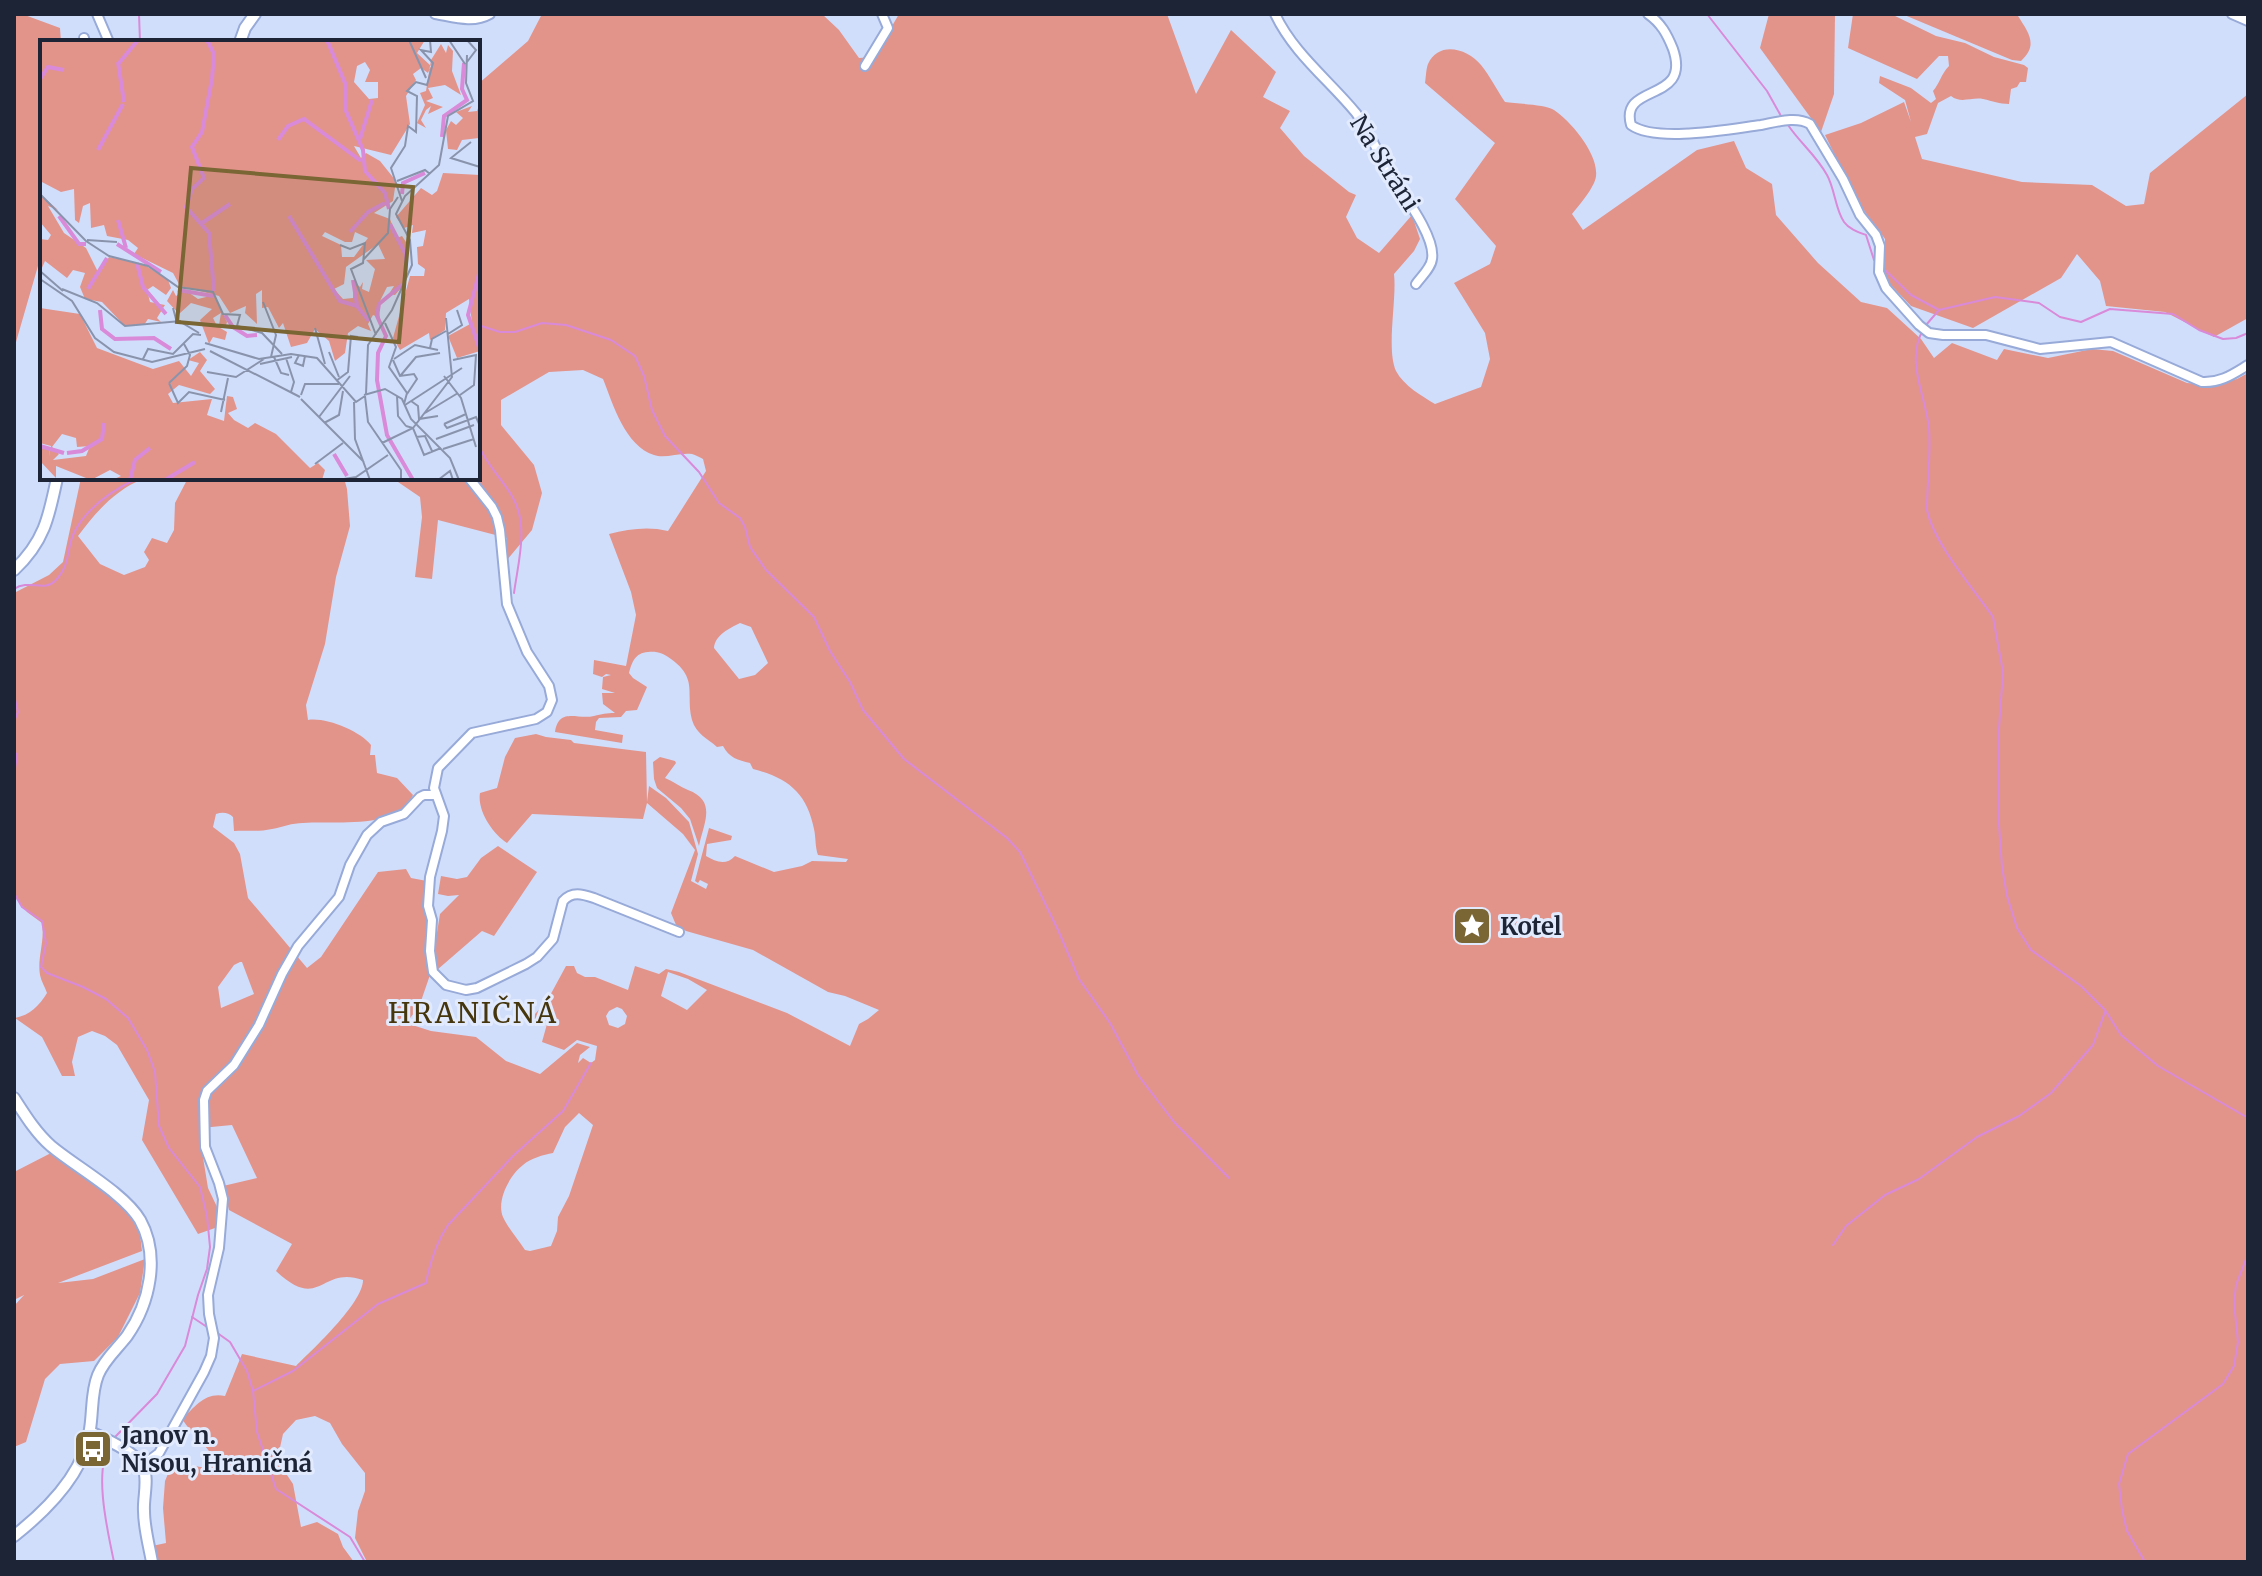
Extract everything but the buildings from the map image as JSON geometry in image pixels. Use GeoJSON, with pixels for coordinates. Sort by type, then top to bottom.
{"type":"FeatureCollection","features":[{"type":"Feature","properties":{"kind":"street"},"geometry":{"type":"LineString","coordinates":[[97,14],[108,40]]}},
{"type":"Feature","properties":{"kind":"street"},"geometry":{"type":"LineString","coordinates":[[241,40],[255,14]]}},
{"type":"Feature","properties":{"kind":"street"},"geometry":{"type":"LineString","coordinates":[[435,14],[473,19],[482,19],[490,14]]}},
{"type":"Feature","properties":{"kind":"street"},"geometry":{"type":"LineString","coordinates":[[865,66],[888,28],[882,14]]}},
{"type":"Feature","properties":{"kind":"street","name":"Na Stráni"},"geometry":{"type":"LineString","coordinates":[[1275,14],[1295,47],[1357,114],[1389,172],[1412,204],[1433,256],[1431,264],[1416,284]]}},
{"type":"Feature","properties":{"kind":"street"},"geometry":{"type":"LineString","coordinates":[[1648,14],[1662,26],[1677,70],[1672,81],[1635,102],[1629,113],[1631,125],[1653,133],[1680,134],[1791,120],[1804,120],[1810,124],[1843,179],[1860,215],[1876,235],[1880,246],[1879,272],[1886,288],[1929,333],[1986,335],[2040,349],[2111,342],[2202,382],[2223,379],[2248,365]]}},
{"type":"Feature","properties":{"kind":"street"},"geometry":{"type":"LineString","coordinates":[[2232,14],[2248,21]]}},
{"type":"Feature","properties":{"kind":"street"},"geometry":{"type":"LineString","coordinates":[[103,40],[104,29]]}},
{"type":"Feature","properties":{"kind":"street"},"geometry":{"type":"LineString","coordinates":[[14,570],[34,550],[44,530],[56,480]]}},
{"type":"Feature","properties":{"kind":"street"},"geometry":{"type":"LineString","coordinates":[[471,480],[492,507],[500,530],[507,604],[527,652],[549,686],[552,700],[542,716],[472,733],[438,768],[434,788],[444,816],[430,877],[428,906],[432,920],[430,951],[433,972],[446,985],[457,990],[477,988],[537,957],[553,939],[563,901],[574,894],[594,898],[679,932]]}},
{"type":"Feature","properties":{"kind":"street"},"geometry":{"type":"LineString","coordinates":[[143,1465],[159,1453],[211,1356],[214,1338],[208,1295],[219,1248],[223,1199],[205,1147],[207,1091],[234,1065],[259,1025],[298,946],[339,897],[350,865],[367,835],[381,822],[404,814],[435,780]]}},
{"type":"Feature","properties":{"kind":"street"},"geometry":{"type":"LineString","coordinates":[[420,797],[436,795]]}},
{"type":"Feature","properties":{"kind":"street"},"geometry":{"type":"LineString","coordinates":[[14,1098],[44,1139],[137,1216],[149,1242],[151,1271],[142,1305],[127,1336],[97,1376],[85,1449],[49,1505],[14,1536]]}},
{"type":"Feature","properties":{"kind":"street"},"geometry":{"type":"LineString","coordinates":[[90,1432],[112,1442],[143,1465],[145,1527],[152,1562]]}},
{"type":"Feature","properties":{"kind":"shaded area"},"geometry":{"type":"Polygon","coordinates":[[[14,14],[22,14],[60,28],[61,40],[40,40],[40,259],[14,349],[14,14]]]}},
{"type":"Feature","properties":{"kind":"shaded area"},"geometry":{"type":"Polygon","coordinates":[[[542,14],[822,14],[839,30],[859,58],[874,57],[899,14],[1167,14],[1196,94],[1231,30],[1276,72],[1263,97],[1290,111],[1280,128],[1304,156],[1356,195],[1346,217],[1357,238],[1379,253],[1412,215],[1420,239],[1394,274],[1393,362],[1404,381],[1435,404],[1481,387],[1490,359],[1485,333],[1454,283],[1490,264],[1496,246],[1455,199],[1495,143],[1425,83],[1428,64],[1433,56],[1446,50],[1461,51],[1481,65],[1505,102],[1554,110],[1585,143],[1595,164],[1596,174],[1594,183],[1572,214],[1583,230],[1697,150],[1734,141],[1746,168],[1772,184],[1776,215],[1818,263],[1861,302],[1887,308],[1921,339],[1934,358],[1952,343],[1997,360],[2004,349],[2048,358],[2092,349],[2113,351],[2187,383],[2212,385],[2248,373],[2248,1562],[367,1562],[355,1538],[358,1511],[365,1491],[365,1473],[330,1423],[315,1416],[296,1420],[283,1434],[279,1452],[285,1472],[293,1484],[301,1527],[317,1522],[338,1534],[354,1562],[155,1562],[152,1546],[166,1543],[163,1508],[165,1481],[173,1462],[206,1468],[216,1463],[182,1419],[206,1398],[225,1396],[242,1354],[296,1366],[346,1313],[361,1290],[363,1280],[338,1278],[312,1288],[303,1288],[276,1271],[292,1244],[229,1210],[223,1186],[257,1178],[232,1125],[201,1128],[208,1188],[218,1209],[215,1228],[198,1234],[142,1140],[149,1100],[117,1045],[92,1031],[78,1037],[72,1062],[75,1076],[62,1076],[42,1037],[15,1018],[34,1009],[47,993],[39,969],[42,923],[27,912],[14,896],[14,593],[49,575],[63,562],[81,480],[141,480],[107,503],[78,536],[100,564],[124,575],[145,567],[149,560],[144,552],[152,538],[167,543],[174,530],[175,503],[187,480],[345,480],[350,526],[336,577],[325,644],[306,705],[308,720],[333,723],[366,740],[371,745],[370,755],[375,755],[377,773],[397,778],[413,795],[394,814],[380,819],[299,823],[267,830],[234,831],[233,817],[223,813],[216,814],[213,827],[234,843],[240,854],[248,898],[307,968],[321,957],[378,872],[406,869],[411,878],[427,881],[431,915],[426,956],[431,972],[419,1007],[406,1023],[431,1031],[476,1037],[506,1061],[540,1074],[577,1043],[590,1047],[580,1055],[578,1063],[583,1058],[591,1063],[595,1060],[597,1046],[577,1040],[564,1050],[542,1042],[547,1024],[534,1019],[566,966],[574,966],[577,973],[585,977],[595,977],[628,990],[635,966],[659,974],[666,969],[679,972],[787,1013],[850,1046],[859,1024],[879,1010],[828,992],[753,950],[686,931],[676,925],[671,913],[695,850],[683,834],[647,803],[643,819],[532,814],[507,843],[496,834],[484,814],[480,793],[497,788],[505,757],[515,738],[536,734],[574,743],[646,752],[647,802],[649,786],[666,798],[689,822],[698,854],[691,881],[706,889],[708,884],[695,881],[709,828],[732,836],[731,840],[707,844],[706,856],[717,861],[725,862],[735,856],[774,872],[812,861],[846,862],[848,859],[818,855],[811,816],[801,797],[786,782],[753,769],[750,763],[734,758],[723,746],[717,747],[699,732],[692,720],[685,673],[663,654],[644,653],[633,662],[629,673],[647,687],[637,710],[626,711],[621,717],[599,718],[596,722],[595,730],[623,735],[622,743],[555,732],[557,724],[565,717],[615,713],[603,704],[602,693],[615,693],[602,689],[603,677],[611,675],[602,677],[593,674],[594,660],[626,666],[636,615],[631,592],[609,534],[638,529],[668,531],[706,471],[703,459],[695,455],[658,456],[635,443],[621,423],[603,379],[583,370],[549,372],[501,400],[501,425],[534,465],[542,493],[532,530],[507,560],[507,538],[438,520],[432,579],[415,577],[422,517],[420,497],[398,482],[388,480],[480,480],[480,82],[528,41],[542,14]],[[740,623],[720,636],[714,648],[739,679],[755,675],[768,663],[751,627],[740,623]],[[240,962],[234,965],[218,987],[221,1008],[254,994],[240,962]],[[668,972],[661,996],[687,1010],[707,990],[688,979],[668,972]],[[617,1007],[606,1016],[609,1025],[618,1028],[625,1024],[627,1016],[622,1009],[617,1007]],[[579,1113],[565,1127],[553,1153],[523,1165],[509,1181],[503,1196],[503,1217],[525,1250],[551,1246],[558,1217],[569,1196],[593,1125],[579,1113]]]}},
{"type":"Feature","properties":{"kind":"shaded area"},"geometry":{"type":"Polygon","coordinates":[[[1769,14],[1835,14],[1834,94],[1821,132],[1760,48],[1769,14]]]}},
{"type":"Feature","properties":{"kind":"shaded area"},"geometry":{"type":"Polygon","coordinates":[[[1853,14],[1891,14],[1936,36],[1965,43],[2028,68],[2026,82],[2020,82],[2011,89],[2009,104],[1983,99],[1959,100],[1951,96],[1938,103],[1927,134],[1915,137],[1922,159],[2022,182],[2092,185],[2126,206],[2144,204],[2150,173],[2248,94],[2248,318],[2214,337],[2165,312],[2106,306],[2100,281],[2077,254],[2061,278],[1973,328],[1911,306],[1885,279],[1885,239],[1850,186],[1825,135],[1861,123],[1904,102],[1911,122],[1905,100],[1879,83],[1880,76],[1911,88],[1931,103],[1936,99],[1933,91],[1949,66],[1948,56],[1939,56],[1917,79],[1848,48],[1853,14]]]}},
{"type":"Feature","properties":{"kind":"shaded area"},"geometry":{"type":"Polygon","coordinates":[[[1902,14],[2018,16],[2030,38],[2030,49],[2021,61],[2012,60],[1902,14]]]}},
{"type":"Feature","properties":{"kind":"shaded area"},"geometry":{"type":"Polygon","coordinates":[[[660,757],[676,763],[665,778],[697,795],[706,806],[699,846],[690,819],[657,788],[653,762],[660,757]]]}},
{"type":"Feature","properties":{"kind":"shaded area"},"geometry":{"type":"Polygon","coordinates":[[[498,846],[537,872],[494,936],[482,931],[437,970],[433,957],[440,914],[459,895],[438,894],[441,876],[467,877],[481,858],[498,846]]]}},
{"type":"Feature","properties":{"kind":"shaded area"},"geometry":{"type":"Polygon","coordinates":[[[51,1153],[100,1188],[124,1210],[139,1232],[142,1251],[58,1283],[93,1279],[145,1259],[140,1293],[118,1337],[94,1361],[60,1364],[45,1379],[26,1442],[14,1447],[14,1306],[24,1295],[14,1300],[14,1172],[51,1153]]]}},
{"type":"Feature","properties":{"kind":"waterway"},"geometry":{"type":"LineString","coordinates":[[139,14],[140,40]]}},
{"type":"Feature","properties":{"kind":"waterway"},"geometry":{"type":"LineString","coordinates":[[1707,14],[1767,91],[1781,116]]}},
{"type":"Feature","properties":{"kind":"waterway"},"geometry":{"type":"LineString","coordinates":[[1788,125],[1827,175],[1844,222],[1866,235],[1874,260]]}},
{"type":"Feature","properties":{"kind":"waterway"},"geometry":{"type":"LineString","coordinates":[[1882,267],[1911,295],[1939,310],[1995,297],[2039,303],[2060,317],[2081,322],[2110,309],[2173,314],[2199,330],[2223,339],[2248,333]]}},
{"type":"Feature","properties":{"kind":"waterway"},"geometry":{"type":"LineString","coordinates":[[1926,325],[1939,310]]}},
{"type":"Feature","properties":{"kind":"waterway"},"geometry":{"type":"LineString","coordinates":[[480,326],[500,332],[515,332],[542,323],[566,325],[611,340],[635,356],[644,376],[652,410],[665,436],[699,472],[719,503],[740,518],[750,547],[766,570],[814,617],[863,710],[904,759],[1007,838],[1020,852],[1079,979],[1110,1023],[1138,1075],[1174,1122],[1229,1178]]}},
{"type":"Feature","properties":{"kind":"waterway"},"geometry":{"type":"LineString","coordinates":[[1923,330],[1918,342],[1916,366],[1929,428],[1927,510],[1937,537],[1993,617],[2003,672],[1999,728],[1999,825],[2007,896],[2017,928],[2031,950],[2081,986],[2105,1010],[2121,1035],[2158,1066],[2248,1118]]}},
{"type":"Feature","properties":{"kind":"waterway"},"geometry":{"type":"LineString","coordinates":[[480,448],[518,509],[521,545],[514,593]]}},
{"type":"Feature","properties":{"kind":"waterway"},"geometry":{"type":"LineString","coordinates":[[14,589],[55,581],[66,563],[73,535],[85,516],[110,494],[134,480]]}},
{"type":"Feature","properties":{"kind":"waterway"},"geometry":{"type":"LineString","coordinates":[[14,695],[18,712],[14,721]]}},
{"type":"Feature","properties":{"kind":"waterway"},"geometry":{"type":"LineString","coordinates":[[14,751],[17,755],[14,775]]}},
{"type":"Feature","properties":{"kind":"waterway"},"geometry":{"type":"LineString","coordinates":[[14,893],[22,907],[42,921],[46,943],[41,967],[47,973],[106,999],[128,1018],[147,1050],[155,1072],[159,1126],[169,1148],[200,1187],[207,1216],[210,1247],[207,1269],[185,1346],[157,1394],[115,1437]]}},
{"type":"Feature","properties":{"kind":"waterway"},"geometry":{"type":"LineString","coordinates":[[1833,1245],[1846,1226],[1885,1195],[1919,1179],[1977,1137],[2019,1116],[2051,1093],[2093,1045],[2105,1012]]}},
{"type":"Feature","properties":{"kind":"waterway"},"geometry":{"type":"LineString","coordinates":[[253,1391],[293,1371],[378,1304],[426,1283],[434,1253],[448,1225],[514,1155],[563,1111],[591,1063]]}},
{"type":"Feature","properties":{"kind":"waterway"},"geometry":{"type":"LineString","coordinates":[[2145,1562],[2127,1531],[2122,1510],[2119,1484],[2128,1454],[2223,1384],[2234,1366],[2238,1342],[2234,1303],[2236,1285],[2248,1254]]}},
{"type":"Feature","properties":{"kind":"waterway"},"geometry":{"type":"LineString","coordinates":[[192,1317],[207,1327]]}},
{"type":"Feature","properties":{"kind":"waterway"},"geometry":{"type":"LineString","coordinates":[[216,1332],[230,1342],[247,1371],[253,1391],[257,1432],[276,1489],[350,1537],[365,1562]]}},
{"type":"Feature","properties":{"kind":"waterway"},"geometry":{"type":"LineString","coordinates":[[110,1446],[105,1457],[102,1486],[114,1562]]}},
{"type":"Feature","properties":{"kind":"place","name":"Kotel"},"geometry":{"type":"Point","coordinates":[1472,926]}},
{"type":"Feature","properties":{"kind":"place","name":"Janov n. Nisou, Hraničná"},"geometry":{"type":"Point","coordinates":[93,1449]}},
{"type":"Feature","properties":{"kind":"district","name":"HRANIČNÁ"},"geometry":{"type":"Point","coordinates":[473,1013]}}]}
